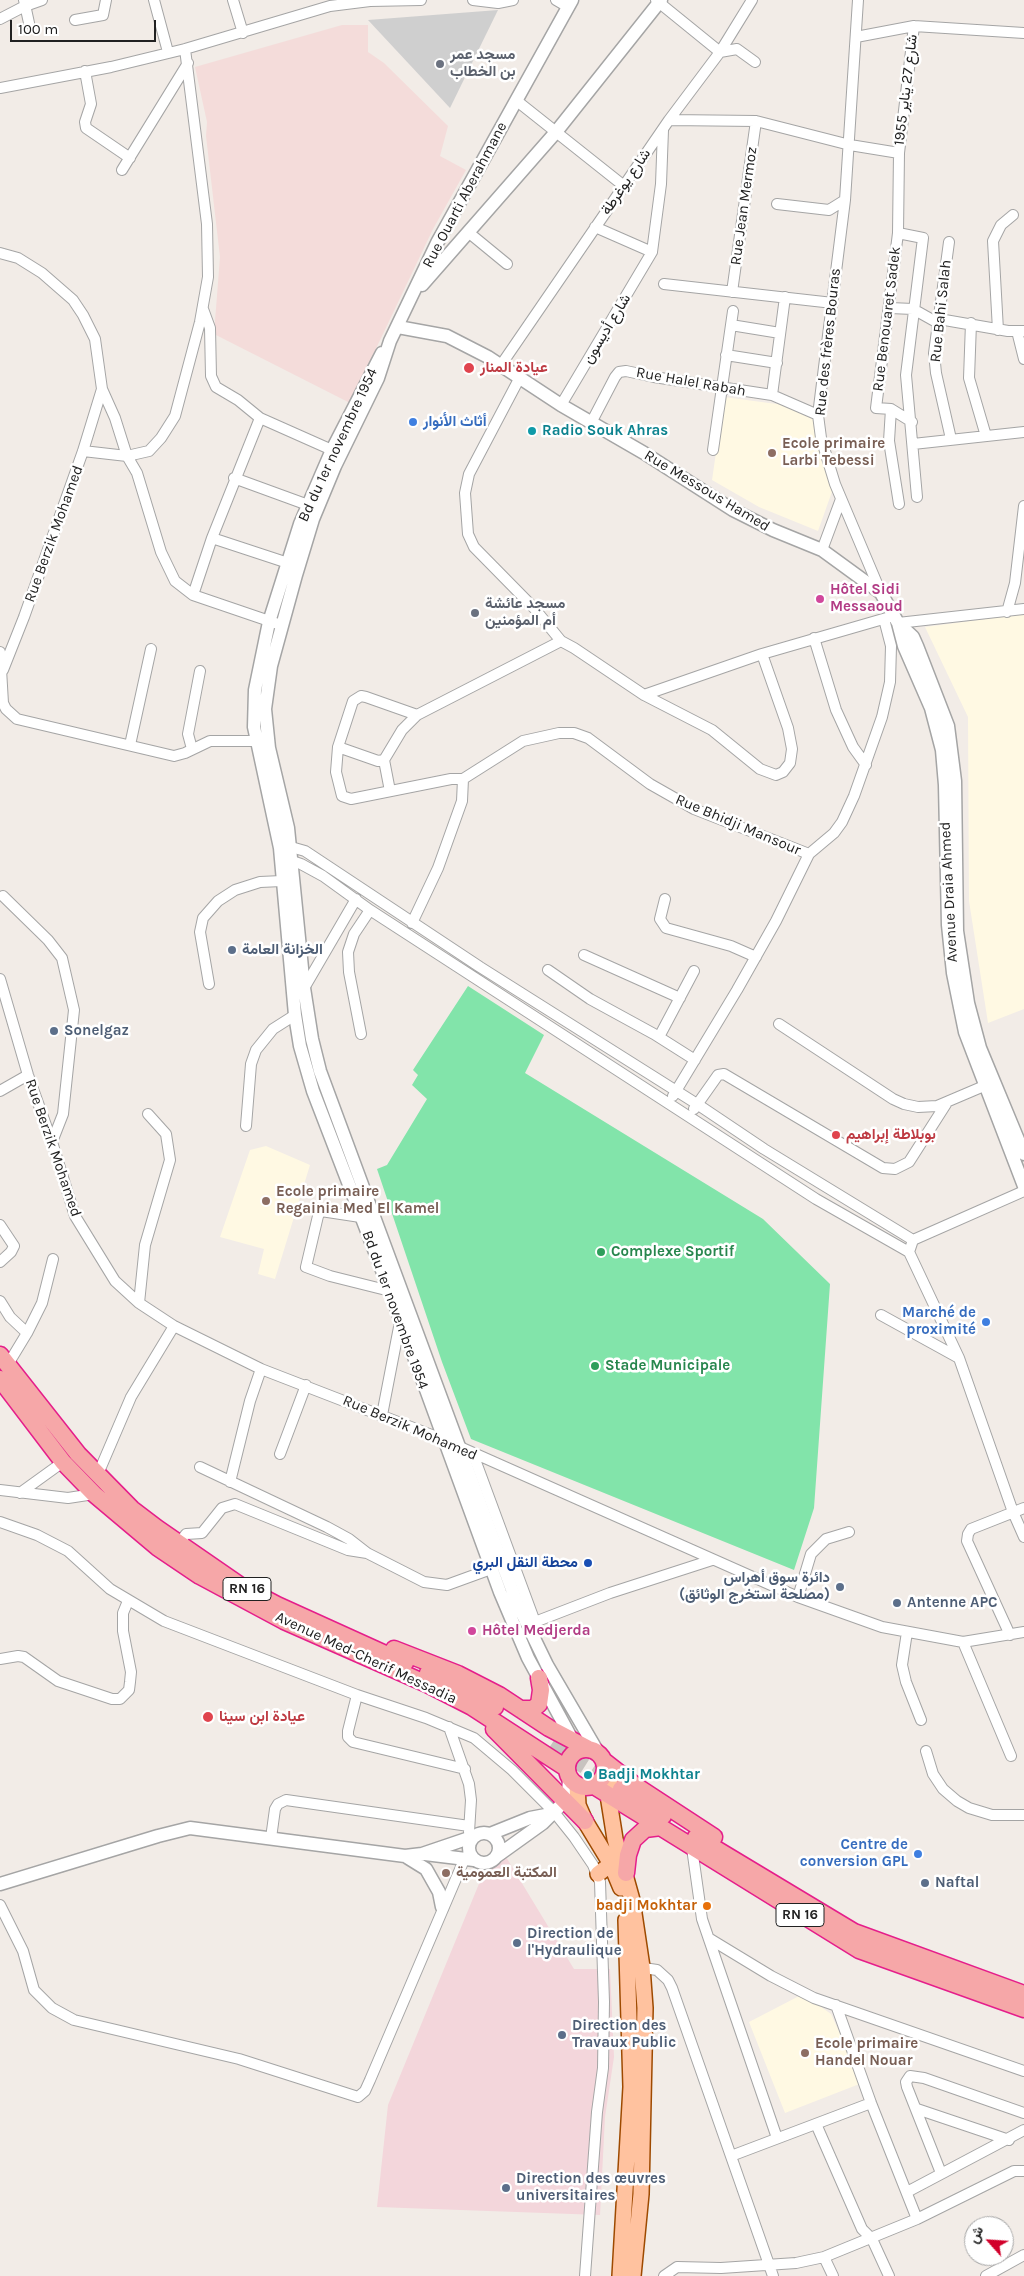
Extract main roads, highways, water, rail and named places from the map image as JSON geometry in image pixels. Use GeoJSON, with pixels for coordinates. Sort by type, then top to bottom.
{"type":"FeatureCollection","features":[{"type":"Feature","properties":{"kind":"highway","name":"Avenue Med-Cherif Messadia"},"geometry":{"type":"LineString","coordinates":[[2,1367],[63,1462],[94,1494],[157,1547],[200,1576],[284,1621],[427,1684],[493,1719],[571,1777]]}},
{"type":"Feature","properties":{"kind":"highway","name":"RN 16"},"geometry":{"type":"LineString","coordinates":[[2,1367],[78,1454],[132,1508],[178,1544],[241,1586],[277,1605],[462,1688],[511,1717],[551,1745]]}},
{"type":"Feature","properties":{"kind":"highway"},"geometry":{"type":"LineString","coordinates":[[359,1641],[415,1656],[458,1674],[520,1709],[592,1754],[746,1858],[780,1886]]}},
{"type":"Feature","properties":{"kind":"highway"},"geometry":{"type":"LineString","coordinates":[[520,1709],[533,1709],[539,1704],[541,1690],[539,1678]]}},
{"type":"Feature","properties":{"kind":"highway"},"geometry":{"type":"LineString","coordinates":[[452,1698],[491,1726],[557,1809],[585,1821]]}},
{"type":"Feature","properties":{"kind":"highway"},"geometry":{"type":"LineString","coordinates":[[592,1754],[604,1775],[594,1786],[583,1787],[571,1777],[571,1755],[592,1754]]}},
{"type":"Feature","properties":{"kind":"highway","name":"RN 16"},"geometry":{"type":"LineString","coordinates":[[594,1786],[614,1792],[693,1835],[780,1886],[842,1926],[868,1938],[1024,1994]]}},
{"type":"Feature","properties":{"kind":"highway","name":"RN 16"},"geometry":{"type":"LineString","coordinates":[[614,1792],[692,1848],[859,1950],[1024,2009]]}},
{"type":"Feature","properties":{"kind":"highway"},"geometry":{"type":"LineString","coordinates":[[626,1874],[628,1855],[633,1840],[645,1829],[661,1827]]}},
{"type":"Feature","properties":{"kind":"main road"},"geometry":{"type":"LineString","coordinates":[[592,1754],[614,1792],[615,1839],[626,1874],[635,1968],[631,2087],[620,2276]]}},
{"type":"Feature","properties":{"kind":"main road"},"geometry":{"type":"LineString","coordinates":[[571,1777],[578,1805],[585,1821],[611,1864],[621,1888],[644,2008],[644,2104],[641,2194],[633,2276]]}},
{"type":"Feature","properties":{"kind":"main road"},"geometry":{"type":"LineString","coordinates":[[598,1874],[611,1864]]}},
{"type":"Feature","properties":{"kind":"tunnel"},"geometry":{"type":"LineString","coordinates":[[551,1745],[621,1789]]}},
{"type":"Feature","properties":{"kind":"place","name":"مسجد عمر بن الخطاب"},"geometry":{"type":"Point","coordinates":[440,64]}},
{"type":"Feature","properties":{"kind":"place","name":"عيادة المنار"},"geometry":{"type":"Point","coordinates":[469,368]}},
{"type":"Feature","properties":{"kind":"place","name":"أثاث الأنوار"},"geometry":{"type":"Point","coordinates":[413,422]}},
{"type":"Feature","properties":{"kind":"place","name":"Radio Souk Ahras"},"geometry":{"type":"Point","coordinates":[532,431]}},
{"type":"Feature","properties":{"kind":"place","name":"Ecole primaire Larbi Tebessi"},"geometry":{"type":"Point","coordinates":[772,453]}},
{"type":"Feature","properties":{"kind":"place","name":"Hôtel Sidi Messaoud"},"geometry":{"type":"Point","coordinates":[820,599]}},
{"type":"Feature","properties":{"kind":"place","name":"مسجد عائشة أم المؤمنين"},"geometry":{"type":"Point","coordinates":[475,613]}},
{"type":"Feature","properties":{"kind":"place","name":"الخزانة العامة"},"geometry":{"type":"Point","coordinates":[232,950]}},
{"type":"Feature","properties":{"kind":"place","name":"Sonelgaz"},"geometry":{"type":"Point","coordinates":[54,1031]}},
{"type":"Feature","properties":{"kind":"place","name":"بوبلاطة إبراهيم"},"geometry":{"type":"Point","coordinates":[836,1135]}},
{"type":"Feature","properties":{"kind":"place","name":"Ecole primaire Regainia Med El Kamel"},"geometry":{"type":"Point","coordinates":[266,1201]}},
{"type":"Feature","properties":{"kind":"place","name":"Complexe Sportif"},"geometry":{"type":"Point","coordinates":[601,1252]}},
{"type":"Feature","properties":{"kind":"place","name":"Marché de proximité"},"geometry":{"type":"Point","coordinates":[986,1322]}},
{"type":"Feature","properties":{"kind":"place","name":"Stade Municipale"},"geometry":{"type":"Point","coordinates":[595,1366]}},
{"type":"Feature","properties":{"kind":"place","name":"محطة النقل البري"},"geometry":{"type":"Point","coordinates":[588,1563]}},
{"type":"Feature","properties":{"kind":"place","name":"دائرة سوق أهراس (مصلحة استخرج الوثائق)"},"geometry":{"type":"Point","coordinates":[840,1587]}},
{"type":"Feature","properties":{"kind":"place","name":"Antenne APC"},"geometry":{"type":"Point","coordinates":[897,1603]}},
{"type":"Feature","properties":{"kind":"place","name":"Hôtel Medjerda"},"geometry":{"type":"Point","coordinates":[472,1631]}},
{"type":"Feature","properties":{"kind":"place","name":"عيادة ابن سينا"},"geometry":{"type":"Point","coordinates":[208,1717]}},
{"type":"Feature","properties":{"kind":"place","name":"Badji Mokhtar"},"geometry":{"type":"Point","coordinates":[588,1775]}},
{"type":"Feature","properties":{"kind":"place","name":"Centre de conversion GPL"},"geometry":{"type":"Point","coordinates":[918,1854]}},
{"type":"Feature","properties":{"kind":"place","name":"المكتبة العمومية"},"geometry":{"type":"Point","coordinates":[446,1873]}},
{"type":"Feature","properties":{"kind":"place","name":"Naftal"},"geometry":{"type":"Point","coordinates":[925,1883]}},
{"type":"Feature","properties":{"kind":"place","name":"badji Mokhtar"},"geometry":{"type":"Point","coordinates":[707,1906]}},
{"type":"Feature","properties":{"kind":"place","name":"Direction de l'Hydraulique"},"geometry":{"type":"Point","coordinates":[517,1943]}},
{"type":"Feature","properties":{"kind":"place","name":"Direction des Travaux Public"},"geometry":{"type":"Point","coordinates":[562,2035]}},
{"type":"Feature","properties":{"kind":"place","name":"Ecole primaire Handel Nouar"},"geometry":{"type":"Point","coordinates":[805,2053]}},
{"type":"Feature","properties":{"kind":"place","name":"Direction des œuvres universitaires"},"geometry":{"type":"Point","coordinates":[506,2188]}}]}
